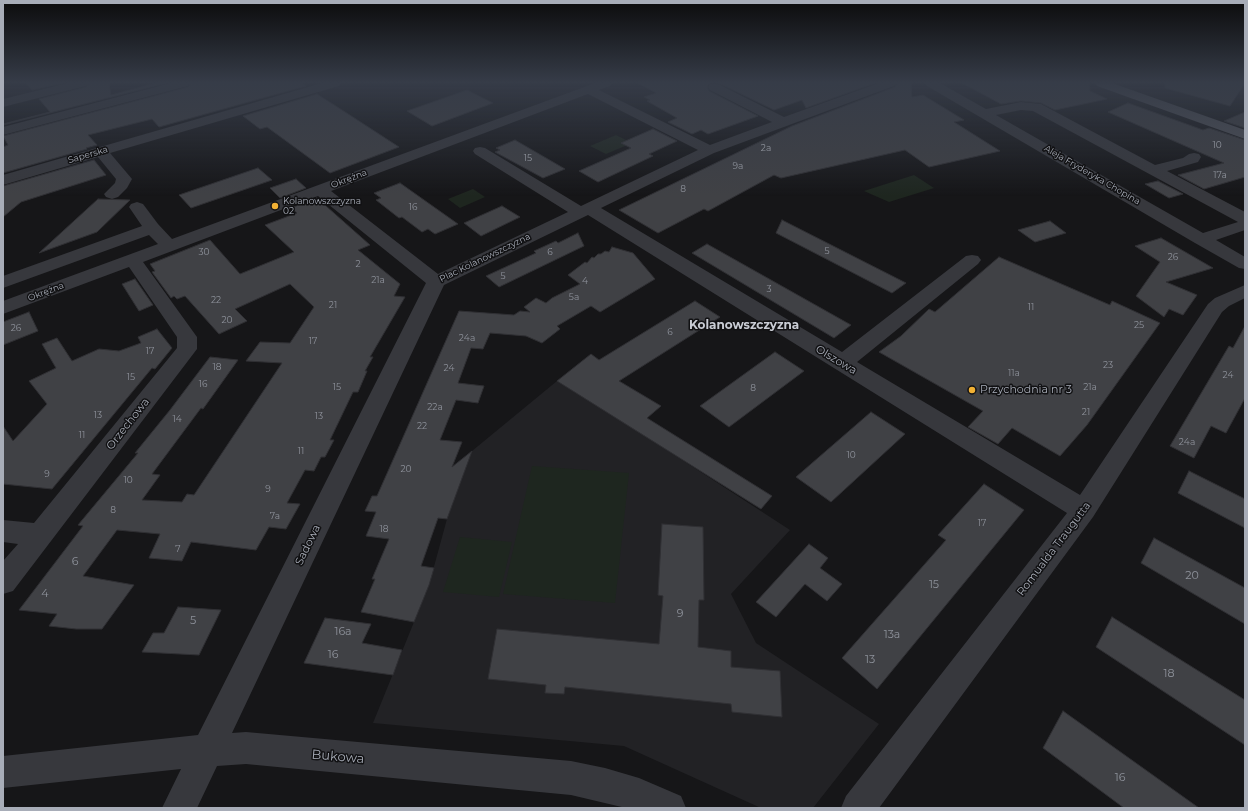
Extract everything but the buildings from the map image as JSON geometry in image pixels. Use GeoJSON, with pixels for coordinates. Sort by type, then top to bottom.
{"type":"FeatureCollection","features":[{"type":"Feature","properties":{"kind":"main road"},"geometry":{"type":"LineString","coordinates":[[1206,121],[1245,135]]}},
{"type":"Feature","properties":{"kind":"main road"},"geometry":{"type":"LineString","coordinates":[[1225,121],[1245,128]]}},
{"type":"Feature","properties":{"kind":"street"},"geometry":{"type":"LineString","coordinates":[[3,131],[41,121]]}},
{"type":"Feature","properties":{"kind":"street","name":"Saperska"},"geometry":{"type":"LineString","coordinates":[[3,180],[205,121]]}},
{"type":"Feature","properties":{"kind":"street","name":"Okrężna"},"geometry":{"type":"LineString","coordinates":[[3,308],[503,121]]}},
{"type":"Feature","properties":{"kind":"street"},"geometry":{"type":"LineString","coordinates":[[651,121],[709,150]]}},
{"type":"Feature","properties":{"kind":"street","name":"Plac Kolanowszczyzna"},"geometry":{"type":"LineString","coordinates":[[320,190],[436,282],[709,150],[786,121]]}},
{"type":"Feature","properties":{"kind":"street","name":"Aleja Fryderyka Chopina"},"geometry":{"type":"LineString","coordinates":[[998,121],[1245,264]]}},
{"type":"Feature","properties":{"kind":"street"},"geometry":{"type":"LineString","coordinates":[[1061,121],[1245,219]]}},
{"type":"Feature","properties":{"kind":"street"},"geometry":{"type":"LineString","coordinates":[[101,151],[124,179],[122,185],[112,194]]}},
{"type":"Feature","properties":{"kind":"street"},"geometry":{"type":"LineString","coordinates":[[480,151],[585,210]]}},
{"type":"Feature","properties":{"kind":"street"},"geometry":{"type":"LineString","coordinates":[[1154,170],[1188,161],[1194,157]]}},
{"type":"Feature","properties":{"kind":"street"},"geometry":{"type":"LineString","coordinates":[[137,207],[152,228],[170,246]]}},
{"type":"Feature","properties":{"kind":"street","name":"Olszowa"},"geometry":{"type":"LineString","coordinates":[[585,210],[842,363],[1084,510]]}},
{"type":"Feature","properties":{"kind":"street"},"geometry":{"type":"LineString","coordinates":[[1201,239],[1245,226]]}},
{"type":"Feature","properties":{"kind":"street"},"geometry":{"type":"LineString","coordinates":[[3,282],[152,228]]}},
{"type":"Feature","properties":{"kind":"street","name":"Orzechowa"},"geometry":{"type":"LineString","coordinates":[[3,582],[187,349],[187,337],[133,260]]}},
{"type":"Feature","properties":{"kind":"street"},"geometry":{"type":"LineString","coordinates":[[842,363],[972,260]]}},
{"type":"Feature","properties":{"kind":"street","name":"Sadowa"},"geometry":{"type":"LineString","coordinates":[[179,808],[436,282]]}},
{"type":"Feature","properties":{"kind":"street","name":"Romualda Traugutta"},"geometry":{"type":"LineString","coordinates":[[858,808],[1084,510],[1215,308],[1222,302],[1245,291]]}},
{"type":"Feature","properties":{"kind":"street"},"geometry":{"type":"LineString","coordinates":[[3,531],[40,535]]}},
{"type":"Feature","properties":{"kind":"street","name":"Bukowa"},"geometry":{"type":"LineString","coordinates":[[3,772],[208,750],[246,748],[570,778],[605,785],[639,795],[669,808]]}},
{"type":"Feature","properties":{"kind":"shaded area"},"geometry":{"type":"Polygon","coordinates":[[[616,135],[632,143],[606,154],[590,146],[616,135]]]}},
{"type":"Feature","properties":{"kind":"shaded area"},"geometry":{"type":"Polygon","coordinates":[[[914,175],[934,188],[889,202],[864,191],[914,175]]]}},
{"type":"Feature","properties":{"kind":"shaded area"},"geometry":{"type":"Polygon","coordinates":[[[473,189],[485,197],[460,208],[448,199],[473,189]]]}},
{"type":"Feature","properties":{"kind":"shaded area"},"geometry":{"type":"Polygon","coordinates":[[[557,381],[647,437],[790,530],[731,594],[756,643],[879,724],[813,808],[761,808],[624,746],[373,723],[429,585],[447,519],[472,451],[557,381]]]}},
{"type":"Feature","properties":{"kind":"shaded area"},"geometry":{"type":"Polygon","coordinates":[[[532,466],[629,473],[615,603],[503,594],[532,466]]]}},
{"type":"Feature","properties":{"kind":"shaded area"},"geometry":{"type":"Polygon","coordinates":[[[460,537],[512,542],[499,597],[443,592],[460,537]]]}},
{"type":"Feature","properties":{"kind":"place","name":"Kolanowszczyzna 02"},"geometry":{"type":"Point","coordinates":[275,206]}},
{"type":"Feature","properties":{"kind":"place","name":"Przychodnia nr 3"},"geometry":{"type":"Point","coordinates":[972,390]}},
{"type":"Feature","properties":{"kind":"district","name":"Kolanowszczyzna"},"geometry":{"type":"Point","coordinates":[744,325]}}]}
